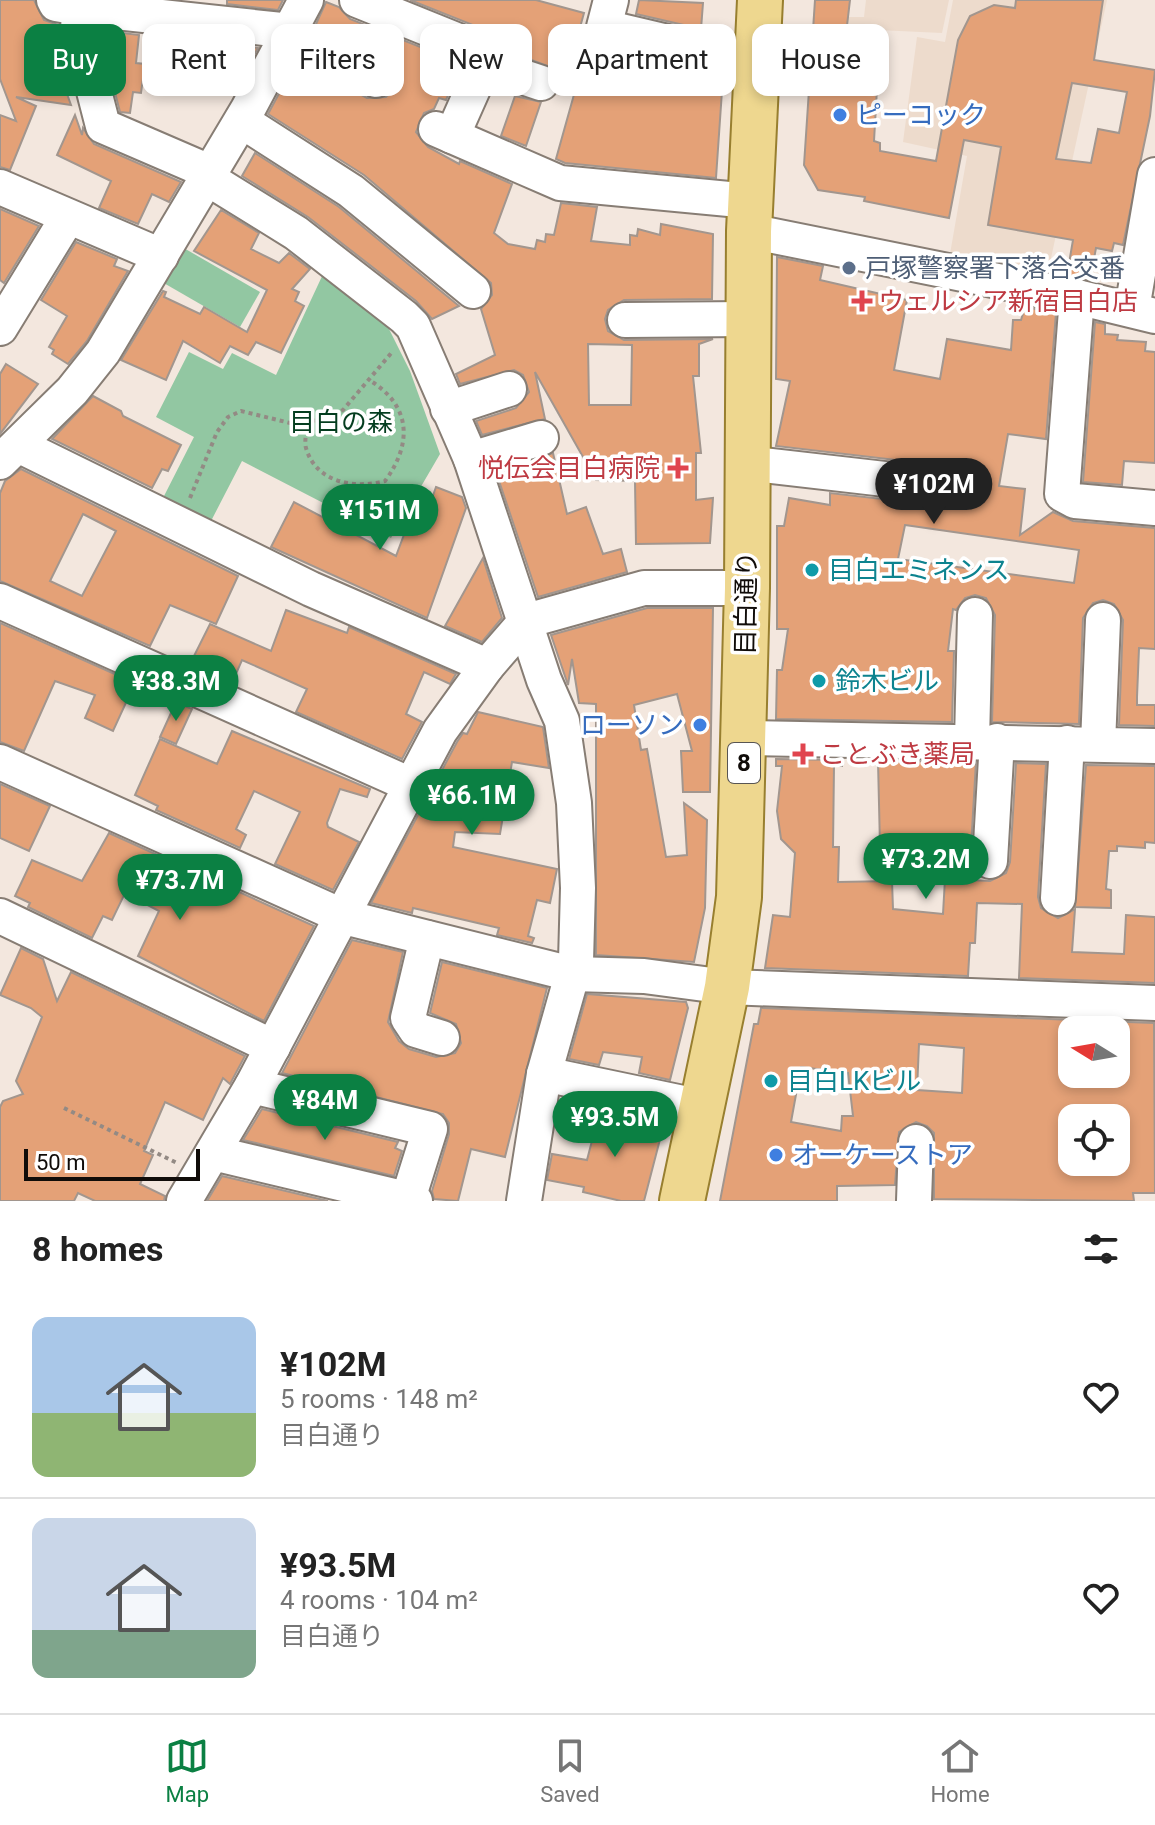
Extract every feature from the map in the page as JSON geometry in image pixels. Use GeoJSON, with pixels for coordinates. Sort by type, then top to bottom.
{"type":"FeatureCollection","features":[{"type":"Feature","properties":{"kind":"main road","name":"目白通り"},"geometry":{"type":"LineString","coordinates":[[759,24],[760,0]]}},
{"type":"Feature","properties":{"kind":"main road","name":"目白通り"},"geometry":{"type":"LineString","coordinates":[[682,1201],[727,987],[739,897],[745,738],[747,319],[755,96]]}},
{"type":"Feature","properties":{"kind":"street"},"geometry":{"type":"LineString","coordinates":[[294,24],[306,0]]}},
{"type":"Feature","properties":{"kind":"street"},"geometry":{"type":"LineString","coordinates":[[357,0],[420,25]]}},
{"type":"Feature","properties":{"kind":"street"},"geometry":{"type":"LineString","coordinates":[[611,0],[604,27],[752,62]]}},
{"type":"Feature","properties":{"kind":"street"},"geometry":{"type":"LineString","coordinates":[[271,30],[71,3],[103,126],[198,167],[220,186],[296,233],[405,336],[448,409],[471,459],[544,680],[562,721],[574,803],[578,888],[572,974],[544,1074],[524,1201]]}},
{"type":"Feature","properties":{"kind":"street"},"geometry":{"type":"LineString","coordinates":[[271,68],[103,352],[72,391],[9,454],[182,517],[311,589],[487,666]]}},
{"type":"Feature","properties":{"kind":"street"},"geometry":{"type":"LineString","coordinates":[[532,80],[541,83]]}},
{"type":"Feature","properties":{"kind":"street"},"geometry":{"type":"LineString","coordinates":[[465,96],[444,133],[560,183],[750,216],[1144,313],[1155,175]]}},
{"type":"Feature","properties":{"kind":"street"},"geometry":{"type":"LineString","coordinates":[[242,121],[351,191],[473,291]]}},
{"type":"Feature","properties":{"kind":"street"},"geometry":{"type":"LineString","coordinates":[[0,187],[161,256]]}},
{"type":"Feature","properties":{"kind":"street"},"geometry":{"type":"LineString","coordinates":[[0,328],[68,217]]}},
{"type":"Feature","properties":{"kind":"street"},"geometry":{"type":"LineString","coordinates":[[1077,297],[1062,494],[1075,501],[1155,508]]}},
{"type":"Feature","properties":{"kind":"street"},"geometry":{"type":"LineString","coordinates":[[625,320],[747,319]]}},
{"type":"Feature","properties":{"kind":"street"},"geometry":{"type":"LineString","coordinates":[[448,409],[509,389]]}},
{"type":"Feature","properties":{"kind":"street"},"geometry":{"type":"LineString","coordinates":[[471,459],[541,438]]}},
{"type":"Feature","properties":{"kind":"street"},"geometry":{"type":"LineString","coordinates":[[746,463],[928,484]]}},
{"type":"Feature","properties":{"kind":"street"},"geometry":{"type":"LineString","coordinates":[[252,1086],[430,1129],[411,1200],[199,1176],[344,917],[440,731],[487,666],[526,621],[644,588],[747,588]]}},
{"type":"Feature","properties":{"kind":"street"},"geometry":{"type":"LineString","coordinates":[[0,601],[413,786]]}},
{"type":"Feature","properties":{"kind":"street"},"geometry":{"type":"LineString","coordinates":[[975,615],[990,861]]}},
{"type":"Feature","properties":{"kind":"street"},"geometry":{"type":"LineString","coordinates":[[1058,898],[1103,620]]}},
{"type":"Feature","properties":{"kind":"street"},"geometry":{"type":"LineString","coordinates":[[745,738],[1155,746]]}},
{"type":"Feature","properties":{"kind":"street"},"geometry":{"type":"LineString","coordinates":[[0,762],[344,917],[572,974],[644,976],[727,987],[1155,1003]]}},
{"type":"Feature","properties":{"kind":"street"},"geometry":{"type":"LineString","coordinates":[[0,916],[273,1047]]}},
{"type":"Feature","properties":{"kind":"street"},"geometry":{"type":"LineString","coordinates":[[427,938],[408,1018],[416,1030],[442,1038]]}},
{"type":"Feature","properties":{"kind":"street"},"geometry":{"type":"LineString","coordinates":[[544,1074],[702,1107]]}},
{"type":"Feature","properties":{"kind":"street"},"geometry":{"type":"LineString","coordinates":[[914,1201],[916,1142]]}},
{"type":"Feature","properties":{"kind":"path"},"geometry":{"type":"LineString","coordinates":[[182,517],[217,432],[228,417],[241,411],[290,423],[308,422],[343,410],[405,336]]}},
{"type":"Feature","properties":{"kind":"path"},"geometry":{"type":"LineString","coordinates":[[308,422],[305,447],[320,471],[341,483],[365,486],[385,481],[401,453],[404,433],[400,407],[393,396],[369,380]]}},
{"type":"Feature","properties":{"kind":"path"},"geometry":{"type":"LineString","coordinates":[[64,1108],[199,1176]]}},
{"type":"Feature","properties":{"kind":"shaded area"},"geometry":{"type":"Polygon","coordinates":[[[866,0],[949,0],[942,33],[889,31],[889,24],[814,24],[814,17],[864,17],[866,0]]]}},
{"type":"Feature","properties":{"kind":"shaded area"},"geometry":{"type":"Polygon","coordinates":[[[953,0],[1107,0],[1048,272],[950,254],[967,156],[903,142],[917,37],[945,42],[953,0]]]}},
{"type":"Feature","properties":{"kind":"green space"},"geometry":{"type":"Polygon","coordinates":[[[182,247],[260,292],[240,327],[162,282],[182,247]]]}},
{"type":"Feature","properties":{"kind":"green space","name":"目白の森"},"geometry":{"type":"Polygon","coordinates":[[[324,272],[385,321],[410,371],[440,454],[391,538],[242,461],[210,523],[163,498],[194,437],[156,417],[189,352],[223,369],[232,353],[276,375],[324,272]]]}},
{"type":"Feature","properties":{"kind":"building"},"geometry":{"type":"Polygon","coordinates":[[[0,0],[34,0],[44,20],[55,24],[24,24],[24,96],[68,96],[71,105],[16,97],[36,106],[10,170],[0,167],[0,115],[16,121],[0,79],[0,0]]]}},
{"type":"Feature","properties":{"kind":"building"},"geometry":{"type":"Polygon","coordinates":[[[227,0],[283,0],[278,10],[227,4],[227,0]]]}},
{"type":"Feature","properties":{"kind":"building"},"geometry":{"type":"Polygon","coordinates":[[[410,0],[536,0],[584,13],[581,24],[548,24],[548,66],[532,60],[532,24],[470,24],[410,0]]]}},
{"type":"Feature","properties":{"kind":"building"},"geometry":{"type":"Polygon","coordinates":[[[639,0],[703,3],[701,24],[679,24],[636,14],[639,0]]]}},
{"type":"Feature","properties":{"kind":"building"},"geometry":{"type":"Polygon","coordinates":[[[815,0],[850,0],[847,24],[813,24],[815,0]]]}},
{"type":"Feature","properties":{"kind":"building"},"geometry":{"type":"Polygon","coordinates":[[[1016,0],[1103,0],[1094,60],[1155,70],[1150,116],[1123,245],[1114,243],[1112,251],[1096,248],[1090,280],[1067,275],[1073,240],[988,225],[1001,147],[964,140],[949,218],[864,201],[865,197],[818,190],[804,165],[809,96],[877,96],[874,141],[880,143],[880,151],[936,161],[958,40],[970,16],[994,5],[1015,8],[1016,0]],[[1072,83],[1056,159],[1091,163],[1098,129],[1119,133],[1127,92],[1072,83]]]}},
{"type":"Feature","properties":{"kind":"building"},"geometry":{"type":"Polygon","coordinates":[[[326,2],[339,7],[350,19],[363,24],[316,24],[326,2]]]}},
{"type":"Feature","properties":{"kind":"building"},"geometry":{"type":"Polygon","coordinates":[[[126,33],[139,35],[136,63],[142,64],[141,93],[133,92],[130,113],[120,112],[116,96],[126,96],[126,33]]]}},
{"type":"Feature","properties":{"kind":"building"},"geometry":{"type":"Polygon","coordinates":[[[404,40],[420,47],[420,96],[448,96],[446,100],[439,98],[434,109],[424,113],[416,132],[428,147],[459,164],[460,161],[512,184],[494,233],[508,244],[535,249],[537,240],[545,242],[546,234],[554,235],[561,203],[597,207],[591,241],[630,245],[630,235],[637,236],[638,229],[660,235],[661,224],[713,234],[712,299],[624,300],[608,310],[605,319],[608,331],[624,340],[713,339],[699,344],[699,376],[693,376],[701,453],[696,453],[696,500],[713,498],[710,543],[636,544],[635,481],[596,480],[535,372],[545,419],[482,435],[476,421],[516,408],[529,392],[523,375],[514,370],[460,384],[456,374],[495,355],[481,309],[492,295],[491,283],[364,175],[268,114],[278,96],[404,96],[404,40]],[[588,344],[589,405],[631,405],[632,345],[588,344]]]}},
{"type":"Feature","properties":{"kind":"building"},"geometry":{"type":"Polygon","coordinates":[[[515,96],[541,102],[526,146],[501,136],[515,96]]]}},
{"type":"Feature","properties":{"kind":"building"},"geometry":{"type":"Polygon","coordinates":[[[574,96],[722,96],[716,178],[565,163],[556,159],[574,96]]]}},
{"type":"Feature","properties":{"kind":"building"},"geometry":{"type":"Polygon","coordinates":[[[75,115],[82,135],[83,128],[94,144],[181,182],[169,202],[152,194],[138,224],[99,208],[111,181],[57,155],[75,115]]]}},
{"type":"Feature","properties":{"kind":"building"},"geometry":{"type":"Polygon","coordinates":[[[255,153],[339,207],[459,306],[432,319],[416,301],[308,217],[242,176],[255,153]]]}},
{"type":"Feature","properties":{"kind":"building"},"geometry":{"type":"Polygon","coordinates":[[[0,209],[39,226],[4,283],[0,280],[0,209]]]}},
{"type":"Feature","properties":{"kind":"building"},"geometry":{"type":"Polygon","coordinates":[[[221,210],[259,233],[251,249],[279,263],[289,253],[310,269],[292,289],[299,292],[295,301],[304,306],[281,353],[256,342],[248,355],[230,346],[220,363],[183,341],[166,380],[121,360],[163,291],[166,292],[164,297],[200,314],[204,307],[247,332],[267,290],[194,251],[221,210]]]}},
{"type":"Feature","properties":{"kind":"building"},"geometry":{"type":"Polygon","coordinates":[[[76,242],[117,259],[114,266],[128,271],[87,341],[68,364],[52,354],[54,350],[49,347],[67,316],[41,300],[76,242]]]}},
{"type":"Feature","properties":{"kind":"building"},"geometry":{"type":"Polygon","coordinates":[[[777,257],[823,266],[820,280],[907,300],[894,370],[940,379],[947,339],[1011,350],[1013,320],[1021,320],[1025,307],[1056,313],[1046,439],[1008,434],[999,486],[1025,489],[1020,535],[1053,512],[1073,521],[1155,528],[1155,649],[1139,648],[1137,705],[1155,705],[1155,726],[1119,725],[1123,620],[1114,604],[1103,600],[1093,603],[1083,618],[1079,724],[992,722],[995,615],[986,598],[975,595],[965,598],[956,610],[953,609],[948,651],[954,651],[952,722],[776,719],[777,670],[782,670],[788,629],[777,629],[777,526],[784,526],[789,498],[830,505],[830,493],[926,504],[944,496],[948,486],[940,468],[930,464],[776,446],[790,381],[776,379],[777,257]],[[905,525],[898,559],[1074,583],[1079,550],[905,525]]]}},
{"type":"Feature","properties":{"kind":"building"},"geometry":{"type":"Polygon","coordinates":[[[1095,322],[1105,324],[1105,334],[1118,335],[1117,340],[1146,342],[1145,351],[1155,352],[1155,463],[1124,461],[1122,485],[1083,482],[1095,322]]]}},
{"type":"Feature","properties":{"kind":"building"},"geometry":{"type":"Polygon","coordinates":[[[6,364],[38,384],[0,434],[0,374],[6,364]]]}},
{"type":"Feature","properties":{"kind":"building"},"geometry":{"type":"Polygon","coordinates":[[[93,396],[121,411],[123,416],[181,445],[168,471],[162,469],[152,488],[52,439],[93,396]]]}},
{"type":"Feature","properties":{"kind":"building"},"geometry":{"type":"Polygon","coordinates":[[[553,453],[567,514],[586,507],[603,554],[621,549],[627,572],[538,597],[496,472],[553,453]]]}},
{"type":"Feature","properties":{"kind":"building"},"geometry":{"type":"Polygon","coordinates":[[[21,469],[238,576],[216,624],[170,605],[150,646],[0,581],[0,493],[5,481],[21,469]],[[83,514],[50,581],[82,596],[116,531],[83,514]]]}},
{"type":"Feature","properties":{"kind":"building"},"geometry":{"type":"Polygon","coordinates":[[[436,487],[462,497],[466,508],[427,618],[271,547],[294,502],[396,556],[408,524],[415,527],[424,502],[430,504],[436,487]]]}},
{"type":"Feature","properties":{"kind":"building"},"geometry":{"type":"Polygon","coordinates":[[[483,558],[502,618],[482,642],[445,626],[483,558]]]}},
{"type":"Feature","properties":{"kind":"building"},"geometry":{"type":"Polygon","coordinates":[[[647,608],[713,608],[710,792],[683,792],[681,751],[692,751],[677,694],[634,705],[641,750],[647,749],[666,857],[687,855],[684,803],[707,820],[705,908],[694,962],[596,955],[596,704],[579,703],[572,659],[568,685],[551,635],[647,608]]]}},
{"type":"Feature","properties":{"kind":"building"},"geometry":{"type":"Polygon","coordinates":[[[286,610],[347,633],[349,627],[456,674],[450,684],[424,672],[406,714],[422,722],[402,759],[296,712],[307,689],[242,660],[232,683],[190,664],[210,624],[271,651],[286,610]]]}},
{"type":"Feature","properties":{"kind":"building"},"geometry":{"type":"Polygon","coordinates":[[[0,623],[135,683],[113,731],[85,718],[95,695],[55,681],[24,751],[0,742],[0,623]]]}},
{"type":"Feature","properties":{"kind":"building"},"geometry":{"type":"Polygon","coordinates":[[[176,702],[192,709],[176,744],[160,737],[176,702]]]}},
{"type":"Feature","properties":{"kind":"building"},"geometry":{"type":"Polygon","coordinates":[[[478,712],[543,727],[549,768],[512,762],[500,834],[455,832],[453,847],[557,869],[550,903],[537,900],[528,936],[534,938],[532,943],[497,935],[499,928],[413,908],[412,913],[371,903],[457,742],[463,733],[467,734],[478,712]]]}},
{"type":"Feature","properties":{"kind":"building"},"geometry":{"type":"Polygon","coordinates":[[[232,731],[370,789],[367,797],[340,789],[327,823],[328,827],[359,842],[333,890],[275,864],[300,812],[254,791],[236,829],[246,835],[240,848],[156,810],[158,806],[135,795],[160,739],[217,764],[232,731]]]}},
{"type":"Feature","properties":{"kind":"building"},"geometry":{"type":"Polygon","coordinates":[[[776,759],[842,760],[842,766],[834,766],[833,847],[839,847],[838,882],[892,881],[893,909],[943,914],[945,879],[990,881],[1006,873],[1010,862],[1016,763],[1046,764],[1038,897],[1041,908],[1058,918],[1075,909],[1072,952],[1124,954],[1126,915],[1155,917],[1155,983],[1019,978],[1022,904],[977,903],[975,943],[970,943],[968,976],[765,968],[773,915],[790,917],[795,853],[781,839],[777,811],[782,766],[776,766],[776,759]]]}},
{"type":"Feature","properties":{"kind":"building"},"geometry":{"type":"Polygon","coordinates":[[[878,761],[976,762],[971,847],[880,846],[878,761]]]}},
{"type":"Feature","properties":{"kind":"building"},"geometry":{"type":"Polygon","coordinates":[[[1086,765],[1155,766],[1155,843],[1145,842],[1145,848],[1117,846],[1117,851],[1109,851],[1106,889],[1111,890],[1111,908],[1075,907],[1086,765]]]}},
{"type":"Feature","properties":{"kind":"building"},"geometry":{"type":"Polygon","coordinates":[[[0,784],[50,806],[29,851],[0,838],[0,784]]]}},
{"type":"Feature","properties":{"kind":"building"},"geometry":{"type":"Polygon","coordinates":[[[109,833],[314,926],[264,1021],[138,956],[159,911],[125,893],[112,920],[103,916],[92,938],[28,907],[30,903],[15,896],[32,860],[82,881],[109,833]]]}},
{"type":"Feature","properties":{"kind":"building"},"geometry":{"type":"Polygon","coordinates":[[[352,940],[403,952],[388,1022],[399,1041],[409,1049],[436,1057],[455,1053],[461,1043],[456,1024],[430,1013],[442,962],[547,988],[505,1157],[471,1149],[458,1201],[434,1199],[432,1191],[449,1134],[449,1123],[443,1114],[282,1073],[352,940]]]}},
{"type":"Feature","properties":{"kind":"building"},"geometry":{"type":"Polygon","coordinates":[[[21,948],[43,959],[57,1001],[71,972],[245,1056],[230,1084],[223,1078],[203,1120],[165,1102],[144,1151],[153,1155],[140,1184],[165,1196],[164,1201],[95,1201],[78,1193],[74,1201],[0,1201],[0,1107],[3,1101],[23,1094],[16,1081],[42,1017],[31,1008],[0,995],[21,948]]]}},
{"type":"Feature","properties":{"kind":"building"},"geometry":{"type":"Polygon","coordinates":[[[587,994],[686,1002],[688,1008],[670,1080],[639,1073],[642,1057],[603,1052],[599,1065],[569,1059],[587,994]]]}},
{"type":"Feature","properties":{"kind":"building"},"geometry":{"type":"Polygon","coordinates":[[[761,1008],[1058,1019],[1058,1088],[1130,1088],[1130,1022],[1154,1023],[1155,1193],[1133,1193],[1134,1201],[934,1199],[934,1133],[916,1122],[899,1132],[895,1185],[837,1186],[837,1201],[720,1201],[754,1024],[758,1024],[761,1008]],[[919,1044],[917,1090],[962,1093],[964,1048],[919,1044]],[[801,1067],[791,1122],[841,1131],[842,1116],[853,1116],[848,1073],[801,1067]]]}},
{"type":"Feature","properties":{"kind":"building"},"geometry":{"type":"Polygon","coordinates":[[[262,1109],[398,1142],[395,1148],[402,1151],[394,1176],[243,1140],[262,1109]]]}},
{"type":"Feature","properties":{"kind":"building"},"geometry":{"type":"Polygon","coordinates":[[[621,1110],[665,1120],[644,1201],[621,1201],[583,1192],[584,1187],[547,1180],[552,1154],[587,1160],[593,1137],[621,1110]]]}},
{"type":"Feature","properties":{"kind":"building"},"geometry":{"type":"Polygon","coordinates":[[[222,1176],[328,1201],[207,1201],[222,1176]]]}},
{"type":"Feature","properties":{"kind":"place","name":"ピーコック"},"geometry":{"type":"Point","coordinates":[840,115]}},
{"type":"Feature","properties":{"kind":"place","name":"戸塚警察署下落合交番"},"geometry":{"type":"Point","coordinates":[849,268]}},
{"type":"Feature","properties":{"kind":"place","name":"ウェルシア新宿目白店"},"geometry":{"type":"Point","coordinates":[862,301]}},
{"type":"Feature","properties":{"kind":"place","name":"悦伝会目白病院"},"geometry":{"type":"Point","coordinates":[678,468]}},
{"type":"Feature","properties":{"kind":"place","name":"目白エミネンス"},"geometry":{"type":"Point","coordinates":[812,570]}},
{"type":"Feature","properties":{"kind":"place","name":"鈴木ビル"},"geometry":{"type":"Point","coordinates":[819,681]}},
{"type":"Feature","properties":{"kind":"place","name":"ローソン"},"geometry":{"type":"Point","coordinates":[700,725]}},
{"type":"Feature","properties":{"kind":"place","name":"ことぶき薬局"},"geometry":{"type":"Point","coordinates":[803,754]}},
{"type":"Feature","properties":{"kind":"place","name":"目白LKビル"},"geometry":{"type":"Point","coordinates":[771,1081]}},
{"type":"Feature","properties":{"kind":"place","name":"オーケーストア"},"geometry":{"type":"Point","coordinates":[776,1155]}}]}
